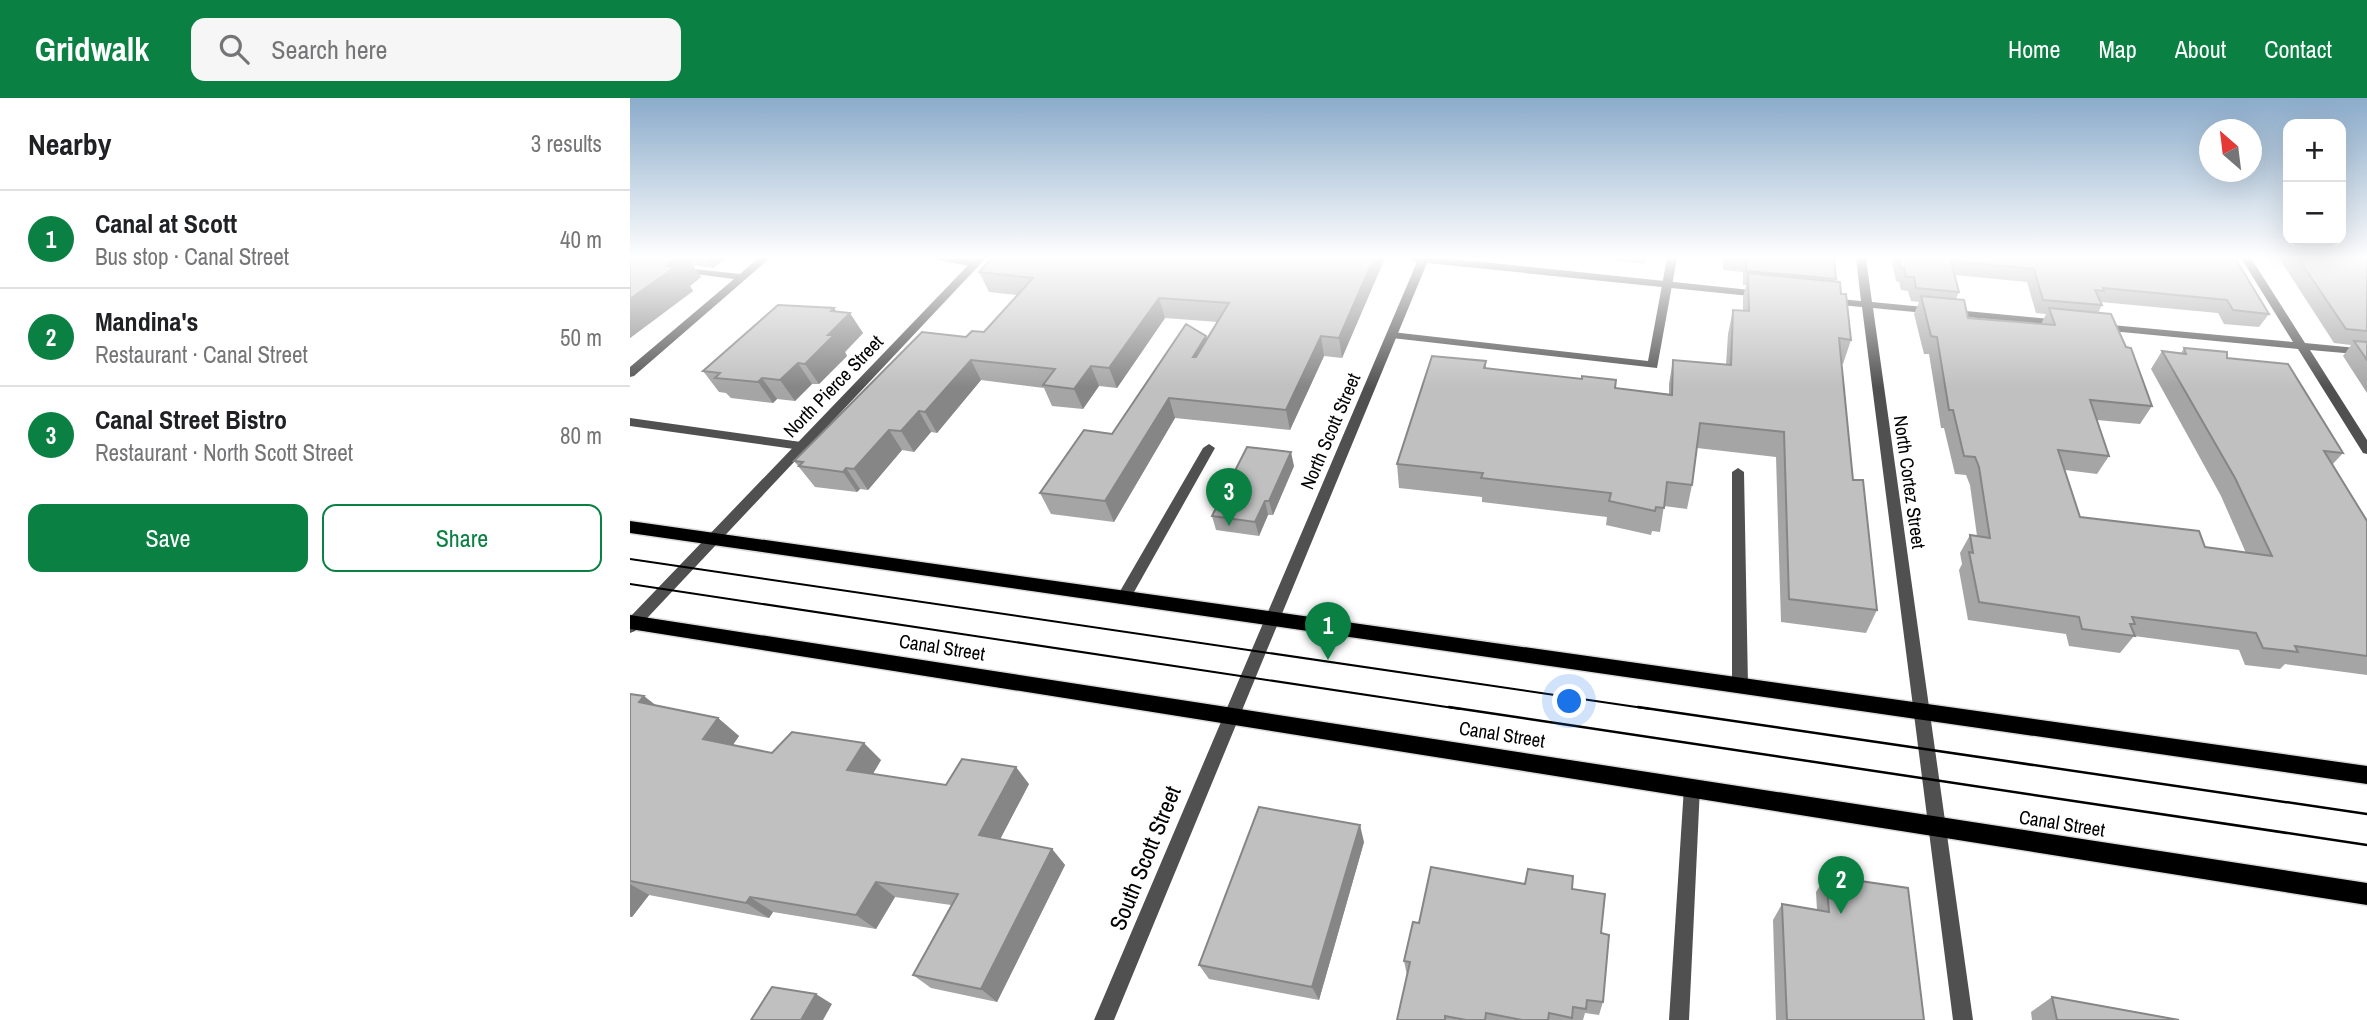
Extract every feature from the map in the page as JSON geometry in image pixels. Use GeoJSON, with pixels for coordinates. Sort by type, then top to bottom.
{"type":"FeatureCollection","features":[{"type":"Feature","properties":{"kind":"main road"},"geometry":{"type":"LineString","coordinates":[[630,527],[2367,775]]}},
{"type":"Feature","properties":{"kind":"main road","name":"Canal Street"},"geometry":{"type":"LineString","coordinates":[[631,624],[1231,715],[2367,894]]}},
{"type":"Feature","properties":{"kind":"street"},"geometry":{"type":"LineString","coordinates":[[630,373],[715,301]]}},
{"type":"Feature","properties":{"kind":"street","name":"North Pierce Street"},"geometry":{"type":"LineString","coordinates":[[631,624],[940,301]]}},
{"type":"Feature","properties":{"kind":"street","name":"North Scott Street"},"geometry":{"type":"LineString","coordinates":[[1231,715],[1404,301]]}},
{"type":"Feature","properties":{"kind":"street"},"geometry":{"type":"LineString","coordinates":[[1392,335],[1653,365],[1663,301]]}},
{"type":"Feature","properties":{"kind":"street"},"geometry":{"type":"LineString","coordinates":[[1834,301],[2070,324]]}},
{"type":"Feature","properties":{"kind":"street"},"geometry":{"type":"LineString","coordinates":[[2272,301],[2367,450]]}},
{"type":"Feature","properties":{"kind":"street","name":"North Cortez Street"},"geometry":{"type":"LineString","coordinates":[[1866,304],[1963,1020]]}},
{"type":"Feature","properties":{"kind":"street"},"geometry":{"type":"LineString","coordinates":[[2083,325],[2367,352]]}},
{"type":"Feature","properties":{"kind":"street"},"geometry":{"type":"LineString","coordinates":[[630,422],[801,446]]}},
{"type":"Feature","properties":{"kind":"street"},"geometry":{"type":"LineString","coordinates":[[1125,597],[1209,448]]}},
{"type":"Feature","properties":{"kind":"street"},"geometry":{"type":"LineString","coordinates":[[1738,472],[1740,685]]}},
{"type":"Feature","properties":{"kind":"street","name":"South Scott Street"},"geometry":{"type":"LineString","coordinates":[[1104,1020],[1231,715]]}},
{"type":"Feature","properties":{"kind":"street"},"geometry":{"type":"LineString","coordinates":[[1679,1020],[1692,787]]}},
{"type":"Feature","properties":{"kind":"building"},"geometry":{"type":"Polygon","coordinates":[[[1012,301],[1157,301],[1109,368],[1091,366],[1074,389],[1043,385],[1055,369],[971,360],[925,412],[919,411],[901,431],[889,430],[854,469],[846,468],[843,472],[799,466],[803,462],[794,461],[922,332],[966,337],[972,331],[984,332],[1012,301]]]}},
{"type":"Feature","properties":{"kind":"building"},"geometry":{"type":"Polygon","coordinates":[[[1201,301],[1355,301],[1339,338],[1321,336],[1286,410],[1169,398],[1105,501],[1040,493],[1084,430],[1112,434],[1186,324],[1206,336],[1193,357],[1196,357],[1229,303],[1201,301]]]}},
{"type":"Feature","properties":{"kind":"building"},"geometry":{"type":"Polygon","coordinates":[[[1749,301],[1847,301],[1851,340],[1839,338],[1853,480],[1863,480],[1877,610],[1789,599],[1784,432],[1700,423],[1692,485],[1667,482],[1664,508],[1656,507],[1655,511],[1609,501],[1611,493],[1481,478],[1483,473],[1397,464],[1432,356],[1486,361],[1484,368],[1616,380],[1615,388],[1672,395],[1673,360],[1731,365],[1733,310],[1749,311],[1749,301]]]}},
{"type":"Feature","properties":{"kind":"building"},"geometry":{"type":"Polygon","coordinates":[[[1922,301],[1964,301],[1968,318],[2055,325],[2049,308],[2111,314],[2126,347],[2131,348],[2152,406],[2090,400],[2109,456],[2058,450],[2080,517],[2199,531],[2205,547],[2272,556],[2235,478],[2162,351],[2186,354],[2184,348],[2227,352],[2227,358],[2288,364],[2343,453],[2324,451],[2367,521],[2367,656],[2295,646],[2298,652],[2263,648],[2256,633],[2132,617],[2135,624],[2130,624],[2135,636],[2082,629],[2079,617],[1979,602],[1969,552],[1973,553],[1970,535],[1990,538],[1979,467],[1975,457],[1964,456],[1953,410],[1949,410],[1937,337],[1931,336],[1922,301]]]}},
{"type":"Feature","properties":{"kind":"building"},"geometry":{"type":"Polygon","coordinates":[[[2055,301],[2100,301],[2102,305],[2055,301]]]}},
{"type":"Feature","properties":{"kind":"building"},"geometry":{"type":"Polygon","coordinates":[[[2228,301],[2261,301],[2269,314],[2233,310],[2228,301]]]}},
{"type":"Feature","properties":{"kind":"building"},"geometry":{"type":"Polygon","coordinates":[[[2327,301],[2367,301],[2367,331],[2346,329],[2327,301]]]}},
{"type":"Feature","properties":{"kind":"building"},"geometry":{"type":"Polygon","coordinates":[[[778,305],[834,308],[831,311],[850,313],[828,335],[834,335],[805,364],[798,363],[780,380],[762,378],[758,382],[715,378],[720,373],[703,371],[778,305]]]}},
{"type":"Feature","properties":{"kind":"building"},"geometry":{"type":"Polygon","coordinates":[[[2354,341],[2367,342],[2367,360],[2354,341]]]}},
{"type":"Feature","properties":{"kind":"building"},"geometry":{"type":"Polygon","coordinates":[[[1247,447],[1291,452],[1269,501],[1265,501],[1255,522],[1212,516],[1247,447]]]}},
{"type":"Feature","properties":{"kind":"building"},"geometry":{"type":"Polygon","coordinates":[[[630,694],[644,696],[639,702],[718,718],[703,739],[772,753],[792,732],[864,743],[847,770],[946,785],[962,759],[1016,767],[979,835],[1052,849],[981,989],[913,975],[958,894],[876,882],[856,915],[750,897],[746,903],[630,881],[630,694]]]}},
{"type":"Feature","properties":{"kind":"building"},"geometry":{"type":"Polygon","coordinates":[[[1259,807],[1360,825],[1312,987],[1199,965],[1259,807]]]}},
{"type":"Feature","properties":{"kind":"building"},"geometry":{"type":"Polygon","coordinates":[[[1431,867],[1525,884],[1528,869],[1573,876],[1572,889],[1605,894],[1601,933],[1609,935],[1603,1002],[1587,1000],[1586,1009],[1573,1007],[1572,1018],[1549,1013],[1548,1020],[1522,1020],[1486,1013],[1485,1020],[1445,1016],[1445,1020],[1397,1020],[1410,962],[1404,961],[1413,922],[1419,923],[1431,867]]]}},
{"type":"Feature","properties":{"kind":"building"},"geometry":{"type":"Polygon","coordinates":[[[1826,876],[1908,888],[1924,1020],[1787,1020],[1782,904],[1829,912],[1826,876]]]}},
{"type":"Feature","properties":{"kind":"building"},"geometry":{"type":"Polygon","coordinates":[[[772,987],[816,994],[801,1020],[751,1020],[772,987]]]}},
{"type":"Feature","properties":{"kind":"building"},"geometry":{"type":"Polygon","coordinates":[[[2052,997],[2179,1020],[2057,1020],[2052,997]]]}},
{"type":"Feature","properties":{"kind":"tram line"},"geometry":{"type":"LineString","coordinates":[[630,559],[1650,709]]}},
{"type":"Feature","properties":{"kind":"tram line"},"geometry":{"type":"LineString","coordinates":[[630,584],[1460,709]]}},
{"type":"Feature","properties":{"kind":"tram line"},"geometry":{"type":"LineString","coordinates":[[1449,707],[2367,845]]}},
{"type":"Feature","properties":{"kind":"tram line"},"geometry":{"type":"LineString","coordinates":[[1638,707],[2367,814]]}},
{"type":"Feature","properties":{"kind":"place","name":"Canal Street Bistro"},"geometry":{"type":"Point","coordinates":[1229,526]}},
{"type":"Feature","properties":{"kind":"place","name":"Canal at Scott"},"geometry":{"type":"Point","coordinates":[1328,660]}},
{"type":"Feature","properties":{"kind":"place","name":"Mandina's"},"geometry":{"type":"Point","coordinates":[1841,914]}}]}
